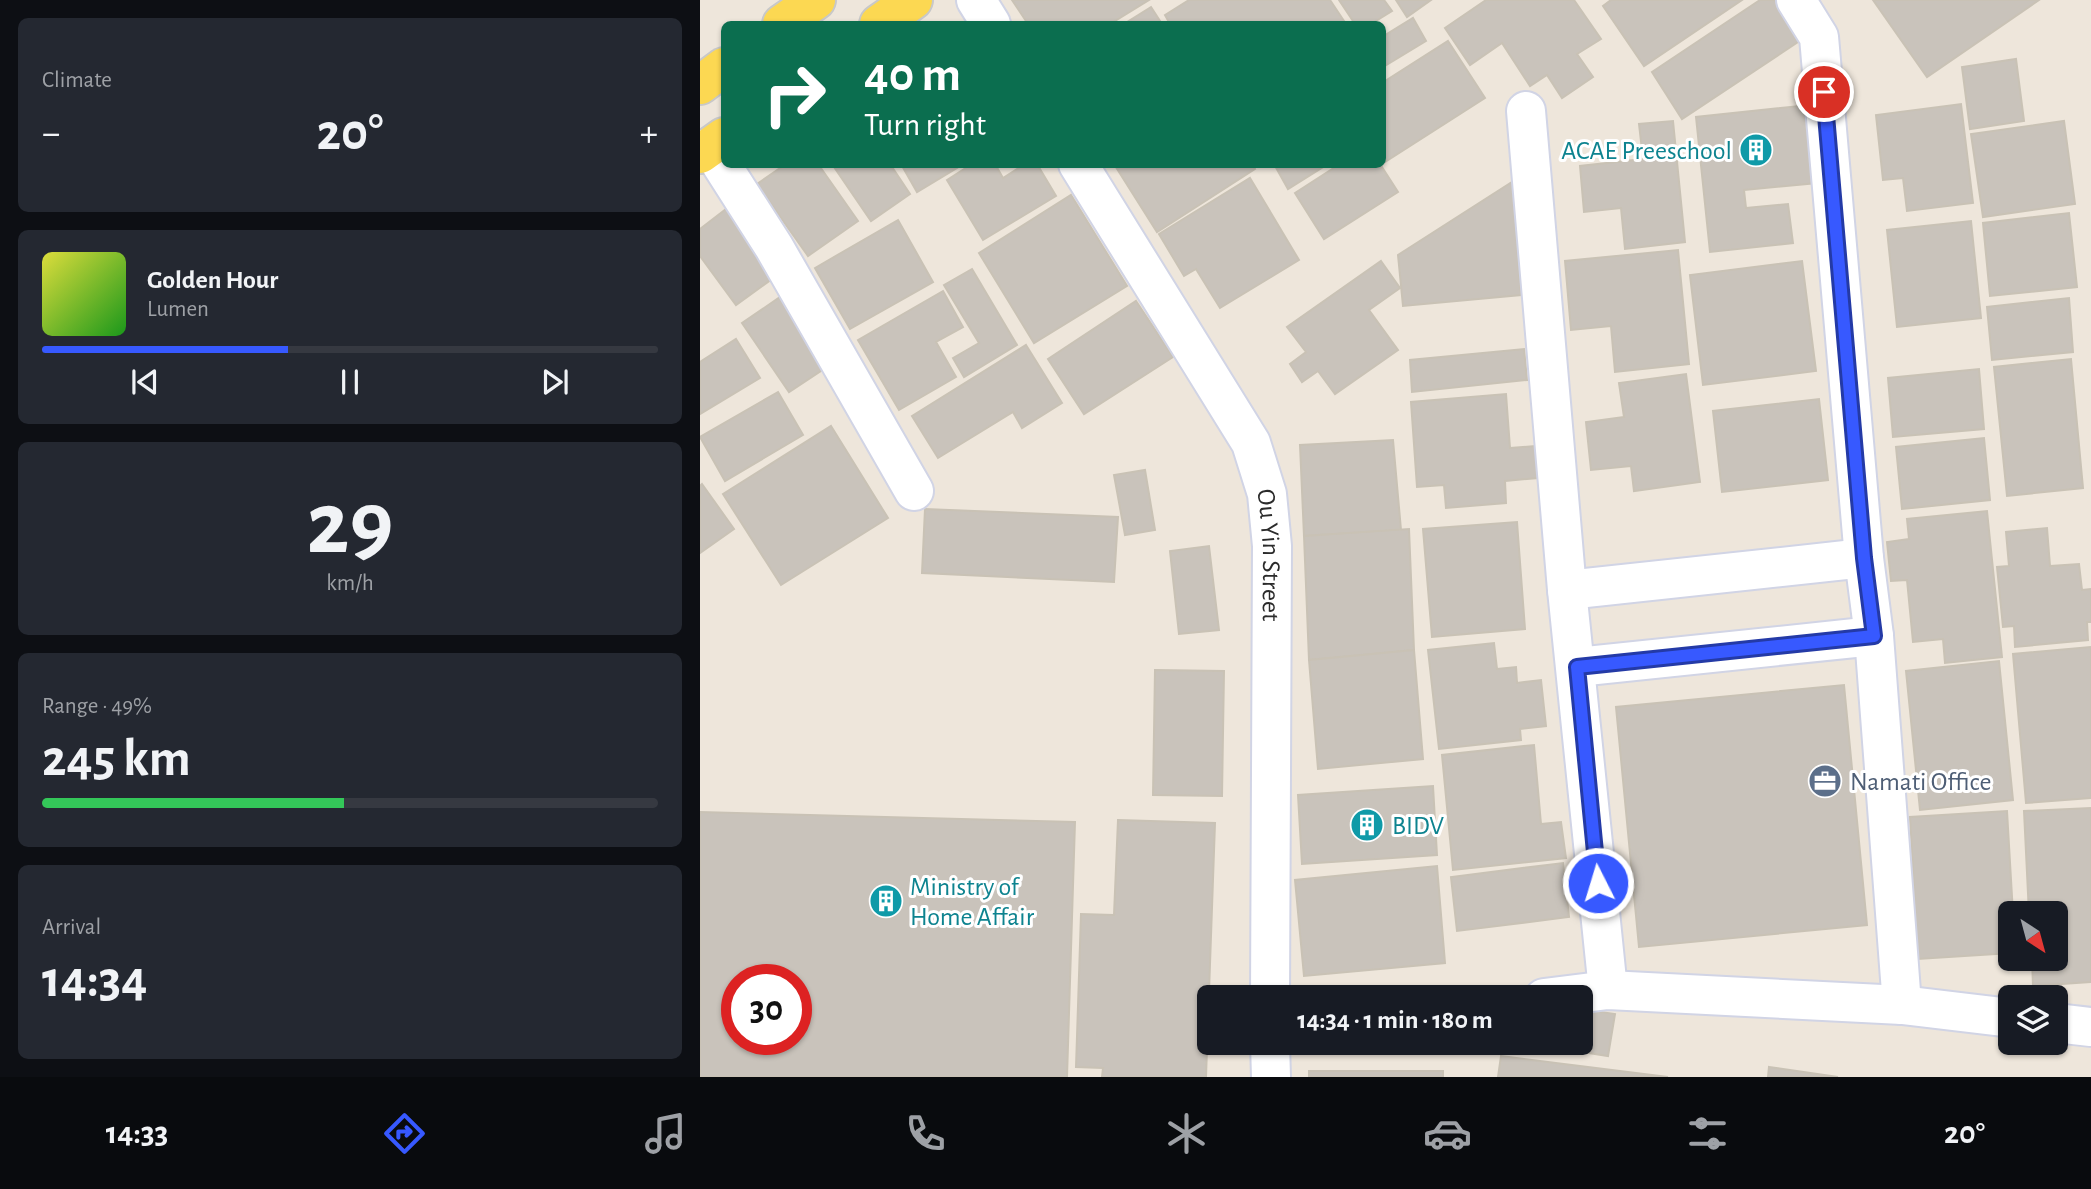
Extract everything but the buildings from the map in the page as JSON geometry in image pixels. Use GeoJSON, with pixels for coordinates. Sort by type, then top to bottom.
{"type":"FeatureCollection","features":[{"type":"Feature","properties":{"kind":"main road"},"geometry":{"type":"LineString","coordinates":[[786,21],[816,0]]}},
{"type":"Feature","properties":{"kind":"main road"},"geometry":{"type":"LineString","coordinates":[[700,85],[721,69]]}},
{"type":"Feature","properties":{"kind":"street"},"geometry":{"type":"LineString","coordinates":[[976,0],[989,21]]}},
{"type":"Feature","properties":{"kind":"street"},"geometry":{"type":"LineString","coordinates":[[1796,0],[1819,37],[1864,558],[1874,636],[1902,1005]]}},
{"type":"Feature","properties":{"kind":"street"},"geometry":{"type":"LineString","coordinates":[[1526,111],[1567,590],[1608,990]]}},
{"type":"Feature","properties":{"kind":"street"},"geometry":{"type":"LineString","coordinates":[[711,146],[721,162]]}},
{"type":"Feature","properties":{"kind":"street"},"geometry":{"type":"LineString","coordinates":[[725,168],[774,247],[914,491]]}},
{"type":"Feature","properties":{"kind":"street","name":"Ou Yin Street"},"geometry":{"type":"LineString","coordinates":[[1080,168],[1251,443],[1266,494],[1272,546],[1270,985]]}},
{"type":"Feature","properties":{"kind":"street"},"geometry":{"type":"LineString","coordinates":[[1567,590],[1864,558]]}},
{"type":"Feature","properties":{"kind":"street"},"geometry":{"type":"LineString","coordinates":[[1577,667],[1874,636]]}},
{"type":"Feature","properties":{"kind":"street"},"geometry":{"type":"LineString","coordinates":[[1593,992],[1608,990],[1902,1005],[1998,1016]]}},
{"type":"Feature","properties":{"kind":"street"},"geometry":{"type":"LineString","coordinates":[[2068,1024],[2091,1027]]}},
{"type":"Feature","properties":{"kind":"street"},"geometry":{"type":"LineString","coordinates":[[1270,1055],[1271,1077]]}},
{"type":"Feature","properties":{"kind":"place","name":"ACAE Preeschool"},"geometry":{"type":"Point","coordinates":[1756,150]}},
{"type":"Feature","properties":{"kind":"place","name":"Namati Office"},"geometry":{"type":"Point","coordinates":[1825,781]}},
{"type":"Feature","properties":{"kind":"place","name":"BIDV"},"geometry":{"type":"Point","coordinates":[1367,825]}},
{"type":"Feature","properties":{"kind":"place","name":"Ministry of Home Affair"},"geometry":{"type":"Point","coordinates":[886,901]}},
{"type":"Feature","properties":{"kind":"route"},"geometry":{"type":"LineString","coordinates":[[1598,883],[1577,667],[1874,636],[1864,558],[1824,92]]}}]}
